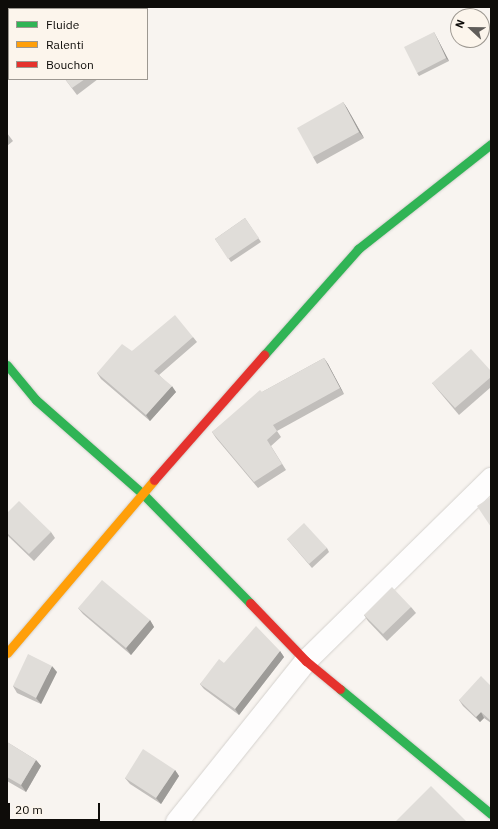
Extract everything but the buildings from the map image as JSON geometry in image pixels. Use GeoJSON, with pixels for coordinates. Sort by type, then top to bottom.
{"type":"FeatureCollection","features":[{"type":"Feature","properties":{"kind":"street"},"geometry":{"type":"LineString","coordinates":[[7,653],[142,493],[358,249],[491,144]]}},
{"type":"Feature","properties":{"kind":"street"},"geometry":{"type":"LineString","coordinates":[[7,365],[36,400],[142,493],[306,661],[491,814]]}},
{"type":"Feature","properties":{"kind":"street"},"geometry":{"type":"LineString","coordinates":[[177,822],[306,661],[491,479]]}},
{"type":"Feature","properties":{"kind":"traffic: fast"},"geometry":{"type":"LineString","coordinates":[[264,355],[358,249],[491,144]]}},
{"type":"Feature","properties":{"kind":"traffic: fast"},"geometry":{"type":"LineString","coordinates":[[7,365],[36,400],[142,493],[250,603]]}},
{"type":"Feature","properties":{"kind":"traffic: fast"},"geometry":{"type":"LineString","coordinates":[[340,689],[491,814]]}},
{"type":"Feature","properties":{"kind":"traffic: slow"},"geometry":{"type":"LineString","coordinates":[[7,653],[154,480]]}},
{"type":"Feature","properties":{"kind":"traffic: jam"},"geometry":{"type":"LineString","coordinates":[[154,480],[264,355]]}},
{"type":"Feature","properties":{"kind":"traffic: jam"},"geometry":{"type":"LineString","coordinates":[[250,603],[306,661],[340,689]]}}]}
